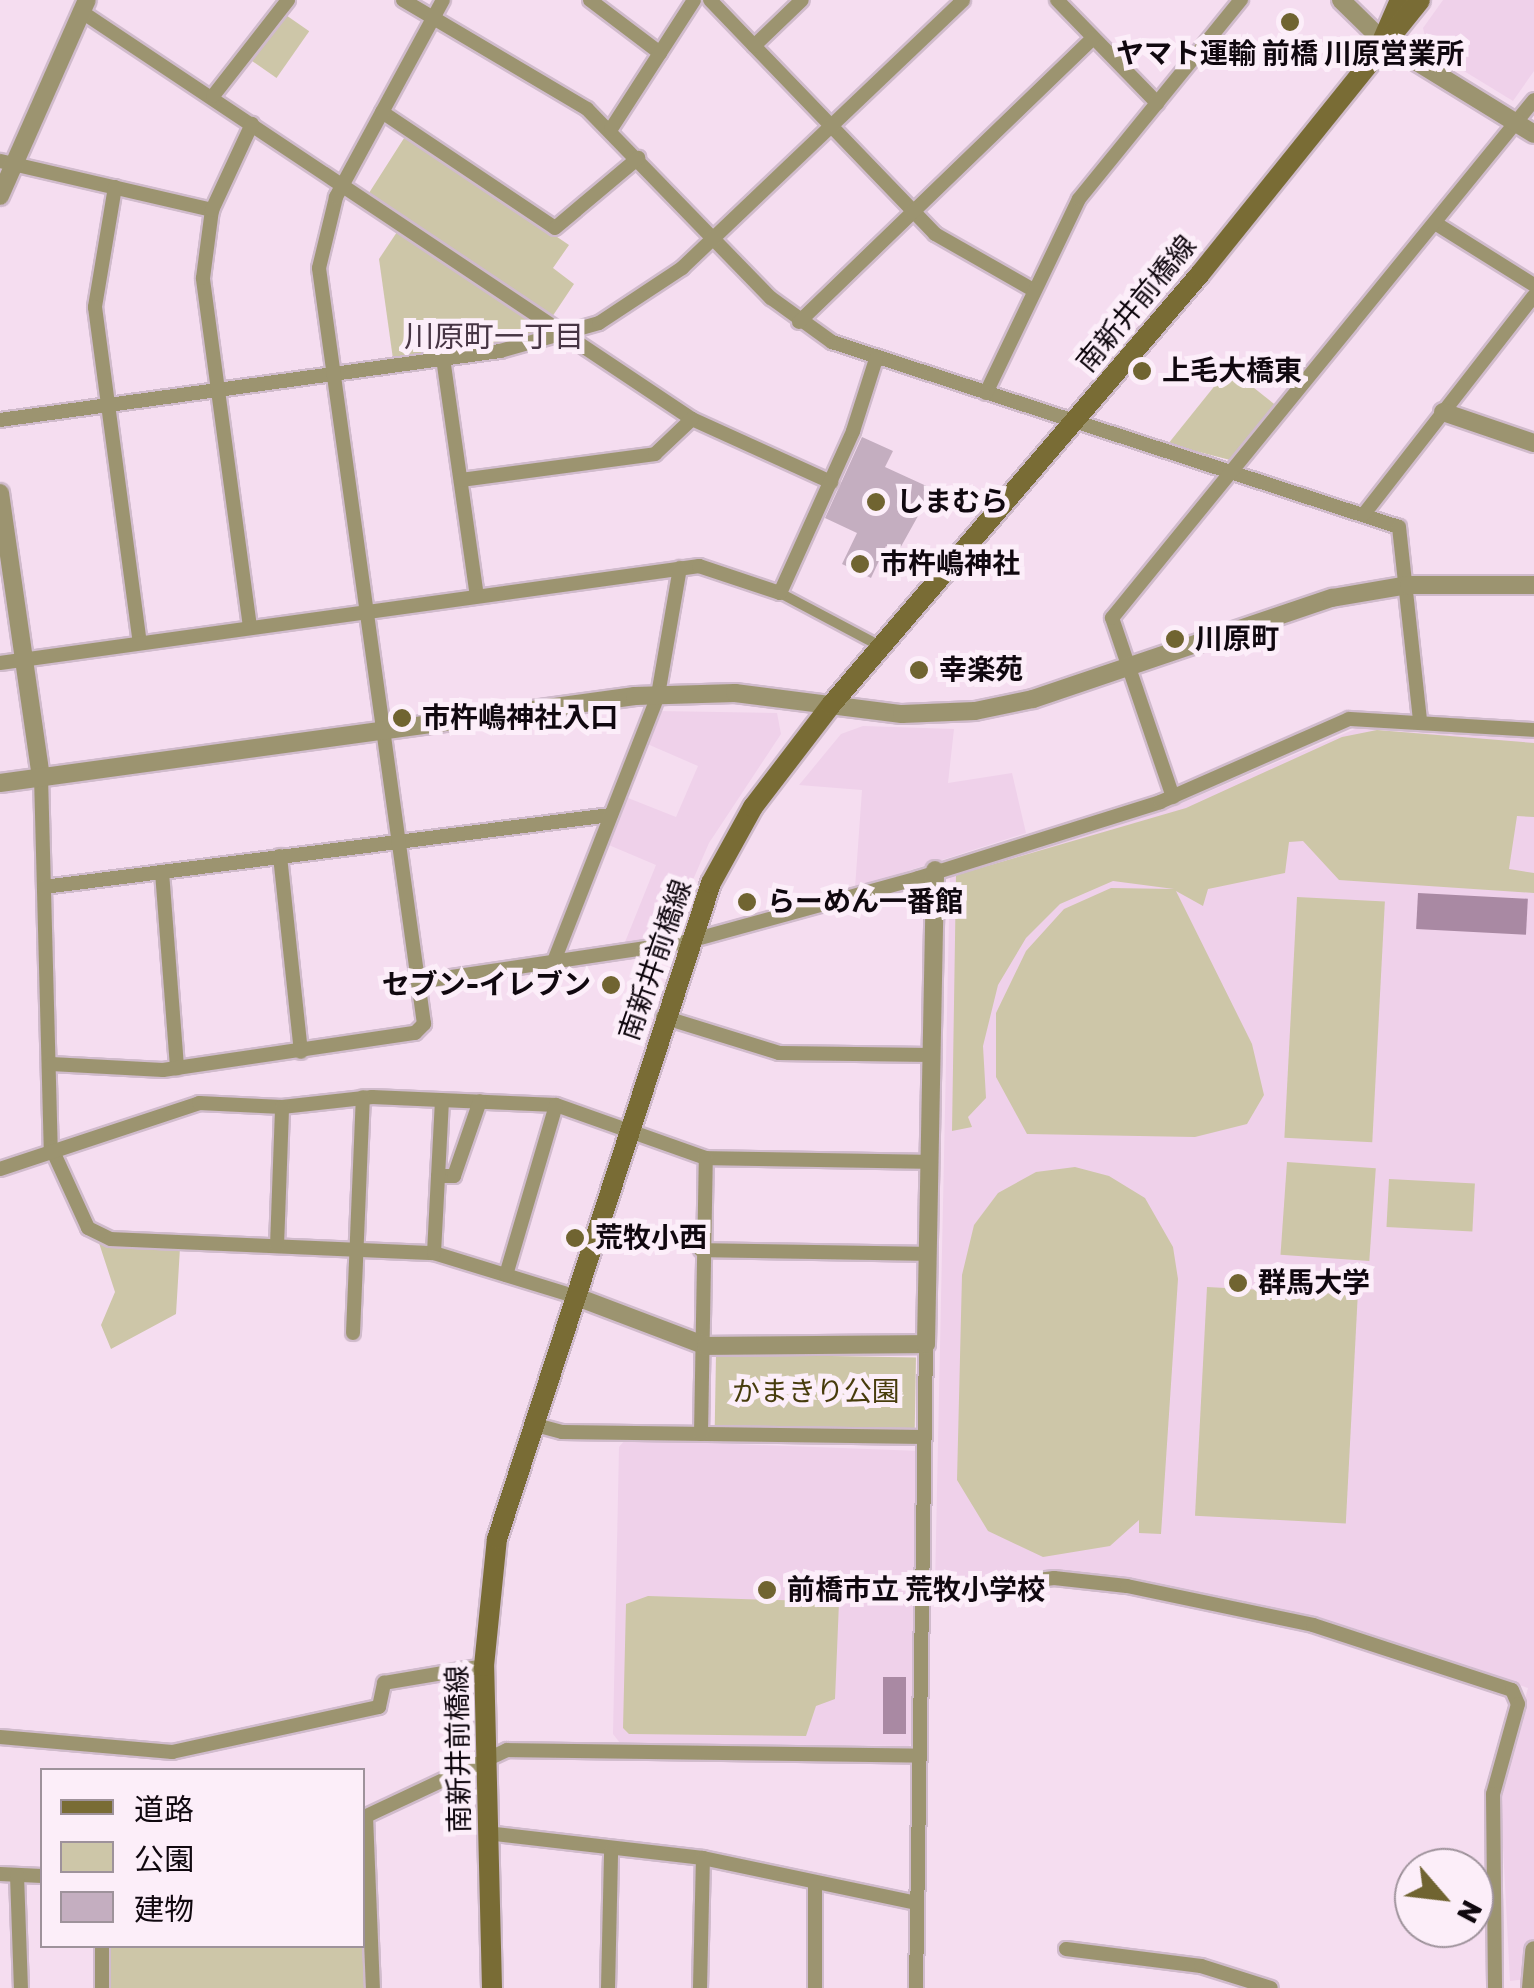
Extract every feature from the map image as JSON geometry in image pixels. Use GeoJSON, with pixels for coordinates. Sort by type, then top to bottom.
{"type":"FeatureCollection","features":[{"type":"Feature","properties":{"kind":"main road","name":"南新井前橋線"},"geometry":{"type":"LineString","coordinates":[[1383,41],[1400,0]]}},
{"type":"Feature","properties":{"kind":"main road","name":"南新井前橋線"},"geometry":{"type":"LineString","coordinates":[[492,1988],[484,1666],[497,1539],[632,1128],[686,942],[754,807],[831,705],[1324,123],[1383,41],[1420,0]]}},
{"type":"Feature","properties":{"kind":"street"},"geometry":{"type":"LineString","coordinates":[[213,96],[288,0]]}},
{"type":"Feature","properties":{"kind":"street"},"geometry":{"type":"LineString","coordinates":[[404,0],[558,88],[611,129],[799,322],[876,359],[1404,530],[1420,719]]}},
{"type":"Feature","properties":{"kind":"street"},"geometry":{"type":"LineString","coordinates":[[50,1064],[178,1068],[301,1052],[420,1030],[418,982],[319,268],[343,184],[444,0]]}},
{"type":"Feature","properties":{"kind":"street"},"geometry":{"type":"LineString","coordinates":[[590,0],[660,53]]}},
{"type":"Feature","properties":{"kind":"street"},"geometry":{"type":"LineString","coordinates":[[611,129],[694,0]]}},
{"type":"Feature","properties":{"kind":"street"},"geometry":{"type":"LineString","coordinates":[[710,0],[912,211],[958,252],[1033,290]]}},
{"type":"Feature","properties":{"kind":"street"},"geometry":{"type":"LineString","coordinates":[[754,46],[802,0]]}},
{"type":"Feature","properties":{"kind":"street"},"geometry":{"type":"LineString","coordinates":[[0,420],[443,358],[569,335],[645,298],[714,238],[963,0]]}},
{"type":"Feature","properties":{"kind":"street"},"geometry":{"type":"LineString","coordinates":[[1057,0],[1157,102]]}},
{"type":"Feature","properties":{"kind":"street"},"geometry":{"type":"LineString","coordinates":[[986,393],[1080,198],[1241,0]]}},
{"type":"Feature","properties":{"kind":"street"},"geometry":{"type":"LineString","coordinates":[[1341,0],[1383,41],[1534,134]]}},
{"type":"Feature","properties":{"kind":"street"},"geometry":{"type":"LineString","coordinates":[[0,196],[6,162],[84,6],[252,124],[692,419],[830,482]]}},
{"type":"Feature","properties":{"kind":"street"},"geometry":{"type":"LineString","coordinates":[[799,322],[1093,38]]}},
{"type":"Feature","properties":{"kind":"street"},"geometry":{"type":"LineString","coordinates":[[1173,797],[1126,669],[1112,618],[1234,473],[1534,100]]}},
{"type":"Feature","properties":{"kind":"street"},"geometry":{"type":"LineString","coordinates":[[382,112],[556,228],[638,158]]}},
{"type":"Feature","properties":{"kind":"street"},"geometry":{"type":"LineString","coordinates":[[250,626],[203,278],[212,210],[252,124]]}},
{"type":"Feature","properties":{"kind":"street"},"geometry":{"type":"LineString","coordinates":[[6,162],[212,210]]}},
{"type":"Feature","properties":{"kind":"street"},"geometry":{"type":"LineString","coordinates":[[115,187],[95,296],[140,643]]}},
{"type":"Feature","properties":{"kind":"street"},"geometry":{"type":"LineString","coordinates":[[1435,223],[1534,285]]}},
{"type":"Feature","properties":{"kind":"street"},"geometry":{"type":"LineString","coordinates":[[1364,514],[1534,296]]}},
{"type":"Feature","properties":{"kind":"street"},"geometry":{"type":"LineString","coordinates":[[443,358],[477,596]]}},
{"type":"Feature","properties":{"kind":"street"},"geometry":{"type":"LineString","coordinates":[[780,593],[830,482],[876,359]]}},
{"type":"Feature","properties":{"kind":"street"},"geometry":{"type":"LineString","coordinates":[[1442,412],[1534,443]]}},
{"type":"Feature","properties":{"kind":"street"},"geometry":{"type":"LineString","coordinates":[[461,480],[655,454],[692,419]]}},
{"type":"Feature","properties":{"kind":"street"},"geometry":{"type":"LineString","coordinates":[[0,493],[3,542],[41,776],[53,1156],[83,1222],[100,1236],[434,1252],[577,1297],[698,1344],[926,1344]]}},
{"type":"Feature","properties":{"kind":"street"},"geometry":{"type":"LineString","coordinates":[[0,663],[680,568],[713,567],[780,593],[881,646]]}},
{"type":"Feature","properties":{"kind":"street"},"geometry":{"type":"LineString","coordinates":[[554,961],[658,696],[680,568]]}},
{"type":"Feature","properties":{"kind":"street"},"geometry":{"type":"LineString","coordinates":[[0,783],[658,696],[735,694],[831,705],[975,711],[1126,669],[1280,612],[1409,586],[1534,585]]}},
{"type":"Feature","properties":{"kind":"street"},"geometry":{"type":"LineString","coordinates":[[418,982],[686,942],[1173,797],[1335,723],[1420,719],[1534,730]]}},
{"type":"Feature","properties":{"kind":"street"},"geometry":{"type":"LineString","coordinates":[[44,886],[610,815]]}},
{"type":"Feature","properties":{"kind":"street"},"geometry":{"type":"LineString","coordinates":[[280,856],[301,1052]]}},
{"type":"Feature","properties":{"kind":"street"},"geometry":{"type":"LineString","coordinates":[[916,1988],[926,1594],[927,1254],[935,870]]}},
{"type":"Feature","properties":{"kind":"street"},"geometry":{"type":"LineString","coordinates":[[162,872],[178,1068]]}},
{"type":"Feature","properties":{"kind":"street"},"geometry":{"type":"LineString","coordinates":[[662,1017],[779,1052],[931,1055]]}},
{"type":"Feature","properties":{"kind":"street"},"geometry":{"type":"LineString","coordinates":[[0,1169],[53,1156],[198,1103],[282,1108],[363,1098],[556,1104],[632,1128],[706,1158],[930,1162]]}},
{"type":"Feature","properties":{"kind":"street"},"geometry":{"type":"LineString","coordinates":[[354,1333],[363,1098]]}},
{"type":"Feature","properties":{"kind":"street"},"geometry":{"type":"LineString","coordinates":[[434,1252],[442,1100]]}},
{"type":"Feature","properties":{"kind":"street"},"geometry":{"type":"LineString","coordinates":[[438,1176],[454,1176],[480,1101]]}},
{"type":"Feature","properties":{"kind":"street"},"geometry":{"type":"LineString","coordinates":[[506,1275],[556,1104]]}},
{"type":"Feature","properties":{"kind":"street"},"geometry":{"type":"LineString","coordinates":[[277,1246],[282,1108]]}},
{"type":"Feature","properties":{"kind":"street"},"geometry":{"type":"LineString","coordinates":[[701,1434],[698,1344],[706,1158]]}},
{"type":"Feature","properties":{"kind":"street"},"geometry":{"type":"LineString","coordinates":[[701,1250],[927,1254]]}},
{"type":"Feature","properties":{"kind":"street"},"geometry":{"type":"LineString","coordinates":[[532,1424],[562,1432],[925,1437]]}},
{"type":"Feature","properties":{"kind":"street"},"geometry":{"type":"LineString","coordinates":[[926,1594],[1054,1578],[1127,1586],[1313,1625],[1512,1690],[1518,1704],[1493,1794],[1495,1988]]}},
{"type":"Feature","properties":{"kind":"street"},"geometry":{"type":"LineString","coordinates":[[0,1737],[172,1752],[379,1707],[384,1683],[484,1666]]}},
{"type":"Feature","properties":{"kind":"street"},"geometry":{"type":"LineString","coordinates":[[365,1817],[485,1758],[515,1749],[920,1756]]}},
{"type":"Feature","properties":{"kind":"street"},"geometry":{"type":"LineString","coordinates":[[487,1832],[611,1851],[703,1858],[815,1886],[916,1903]]}},
{"type":"Feature","properties":{"kind":"street"},"geometry":{"type":"LineString","coordinates":[[365,1836],[373,1988]]}},
{"type":"Feature","properties":{"kind":"street"},"geometry":{"type":"LineString","coordinates":[[608,1988],[611,1851]]}},
{"type":"Feature","properties":{"kind":"street"},"geometry":{"type":"LineString","coordinates":[[700,1988],[703,1858]]}},
{"type":"Feature","properties":{"kind":"street"},"geometry":{"type":"LineString","coordinates":[[0,1874],[40,1876]]}},
{"type":"Feature","properties":{"kind":"street"},"geometry":{"type":"LineString","coordinates":[[18,1875],[21,1988]]}},
{"type":"Feature","properties":{"kind":"street"},"geometry":{"type":"LineString","coordinates":[[815,1886],[815,1988]]}},
{"type":"Feature","properties":{"kind":"street"},"geometry":{"type":"LineString","coordinates":[[102,1948],[102,1988]]}},
{"type":"Feature","properties":{"kind":"street"},"geometry":{"type":"LineString","coordinates":[[1066,1949],[1202,1966],[1271,1988]]}},
{"type":"Feature","properties":{"kind":"street"},"geometry":{"type":"LineString","coordinates":[[1531,1988],[1534,1950]]}},
{"type":"Feature","properties":{"kind":"shaded area"},"geometry":{"type":"Polygon","coordinates":[[[1443,0],[1534,0],[1534,71],[1513,101],[1428,49],[1423,28],[1443,0]]]}},
{"type":"Feature","properties":{"kind":"shaded area"},"geometry":{"type":"Polygon","coordinates":[[[658,711],[777,713],[781,734],[709,843],[669,935],[625,942],[656,865],[604,843],[623,796],[676,817],[698,766],[645,743],[658,711]]]}},
{"type":"Feature","properties":{"kind":"shaded area"},"geometry":{"type":"Polygon","coordinates":[[[863,726],[954,729],[948,783],[1012,773],[1026,833],[855,888],[862,790],[799,785],[841,734],[863,726]]]}},
{"type":"Feature","properties":{"kind":"shaded area","name":"群馬大学"},"geometry":{"type":"Polygon","coordinates":[[[1362,726],[1534,738],[1534,1978],[1510,1981],[1500,1789],[1528,1688],[1350,1628],[1170,1588],[1119,1580],[935,1585],[950,871],[1182,803],[1362,726]]]}},
{"type":"Feature","properties":{"kind":"shaded area"},"geometry":{"type":"Polygon","coordinates":[[[1418,893],[1528,899],[1526,935],[1416,929],[1418,893]]]}},
{"type":"Feature","properties":{"kind":"shaded area","name":"前橋市立 荒牧小学校"},"geometry":{"type":"Polygon","coordinates":[[[625,1440],[920,1451],[915,1740],[909,1746],[620,1743],[613,1734],[619,1447],[625,1440]]]}},
{"type":"Feature","properties":{"kind":"shaded area"},"geometry":{"type":"Polygon","coordinates":[[[883,1677],[906,1677],[906,1734],[883,1734],[883,1677]]]}},
{"type":"Feature","properties":{"kind":"green space"},"geometry":{"type":"Polygon","coordinates":[[[283,13],[309,31],[277,78],[250,60],[283,13]]]}},
{"type":"Feature","properties":{"kind":"green space"},"geometry":{"type":"Polygon","coordinates":[[[406,135],[569,245],[553,268],[574,284],[552,317],[369,193],[406,135]]]}},
{"type":"Feature","properties":{"kind":"green space"},"geometry":{"type":"Polygon","coordinates":[[[399,229],[540,324],[537,338],[393,359],[379,259],[399,229]]]}},
{"type":"Feature","properties":{"kind":"green space"},"geometry":{"type":"Polygon","coordinates":[[[1229,368],[1278,407],[1234,461],[1168,444],[1229,368]]]}},
{"type":"Feature","properties":{"kind":"green space"},"geometry":{"type":"Polygon","coordinates":[[[1377,730],[1534,743],[1534,817],[1517,816],[1509,869],[1534,873],[1534,893],[1339,880],[1303,841],[1289,842],[1285,873],[1208,889],[1203,906],[1176,891],[1252,1044],[1264,1095],[1247,1124],[1195,1137],[1027,1134],[996,1077],[996,1013],[1026,951],[1064,909],[1111,888],[1174,889],[1113,881],[1060,904],[1026,938],[998,985],[983,1046],[986,1098],[968,1117],[972,1127],[952,1131],[956,875],[1186,808],[1342,737],[1377,730]]]}},
{"type":"Feature","properties":{"kind":"green space"},"geometry":{"type":"Polygon","coordinates":[[[1297,897],[1385,902],[1372,1142],[1284,1138],[1297,897]]]}},
{"type":"Feature","properties":{"kind":"green space"},"geometry":{"type":"Polygon","coordinates":[[[1287,1162],[1376,1168],[1369,1261],[1281,1255],[1287,1162]]]}},
{"type":"Feature","properties":{"kind":"green space"},"geometry":{"type":"Polygon","coordinates":[[[1075,1167],[1109,1176],[1145,1198],[1173,1247],[1178,1279],[1161,1534],[1139,1533],[1139,1520],[1110,1546],[1043,1557],[988,1531],[957,1480],[962,1275],[974,1225],[998,1193],[1036,1172],[1075,1167]]]}},
{"type":"Feature","properties":{"kind":"green space"},"geometry":{"type":"Polygon","coordinates":[[[1389,1179],[1475,1184],[1472,1231],[1386,1227],[1389,1179]]]}},
{"type":"Feature","properties":{"kind":"green space"},"geometry":{"type":"Polygon","coordinates":[[[99,1243],[180,1248],[176,1314],[111,1349],[101,1325],[115,1292],[99,1243]]]}},
{"type":"Feature","properties":{"kind":"green space"},"geometry":{"type":"Polygon","coordinates":[[[1207,1287],[1358,1295],[1346,1524],[1195,1516],[1207,1287]]]}},
{"type":"Feature","properties":{"kind":"green space","name":"かまきり公園"},"geometry":{"type":"Polygon","coordinates":[[[716,1354],[916,1357],[915,1431],[715,1428],[716,1354]]]}},
{"type":"Feature","properties":{"kind":"green space"},"geometry":{"type":"Polygon","coordinates":[[[648,1596],[839,1602],[835,1699],[816,1706],[806,1736],[629,1734],[623,1728],[626,1604],[648,1596]]]}},
{"type":"Feature","properties":{"kind":"green space"},"geometry":{"type":"Polygon","coordinates":[[[365,1936],[366,1988],[110,1988],[109,1948],[365,1948],[365,1936]]]}},
{"type":"Feature","properties":{"kind":"building","name":"しまむら"},"geometry":{"type":"Polygon","coordinates":[[[862,437],[893,451],[885,467],[933,489],[898,552],[886,546],[871,578],[842,564],[857,533],[825,518],[862,437]]]}},
{"type":"Feature","properties":{"kind":"place","name":"ヤマト運輸 前橋 川原営業所"},"geometry":{"type":"Point","coordinates":[1290,22]}},
{"type":"Feature","properties":{"kind":"place","name":"上毛大橋東"},"geometry":{"type":"Point","coordinates":[1142,371]}},
{"type":"Feature","properties":{"kind":"place","name":"しまむら"},"geometry":{"type":"Point","coordinates":[876,502]}},
{"type":"Feature","properties":{"kind":"place","name":"市杵嶋神社"},"geometry":{"type":"Point","coordinates":[860,564]}},
{"type":"Feature","properties":{"kind":"place","name":"川原町"},"geometry":{"type":"Point","coordinates":[1175,639]}},
{"type":"Feature","properties":{"kind":"place","name":"幸楽苑"},"geometry":{"type":"Point","coordinates":[919,670]}},
{"type":"Feature","properties":{"kind":"place","name":"市杵嶋神社入口"},"geometry":{"type":"Point","coordinates":[402,718]}},
{"type":"Feature","properties":{"kind":"place","name":"らーめん一番館"},"geometry":{"type":"Point","coordinates":[747,902]}},
{"type":"Feature","properties":{"kind":"place","name":"セブン-イレブン"},"geometry":{"type":"Point","coordinates":[611,985]}},
{"type":"Feature","properties":{"kind":"place","name":"荒牧小西"},"geometry":{"type":"Point","coordinates":[575,1238]}},
{"type":"Feature","properties":{"kind":"place","name":"群馬大学"},"geometry":{"type":"Point","coordinates":[1238,1283]}},
{"type":"Feature","properties":{"kind":"place","name":"前橋市立 荒牧小学校"},"geometry":{"type":"Point","coordinates":[767,1590]}},
{"type":"Feature","properties":{"kind":"district","name":"川原町一丁目"},"geometry":{"type":"Point","coordinates":[494,337]}}]}
